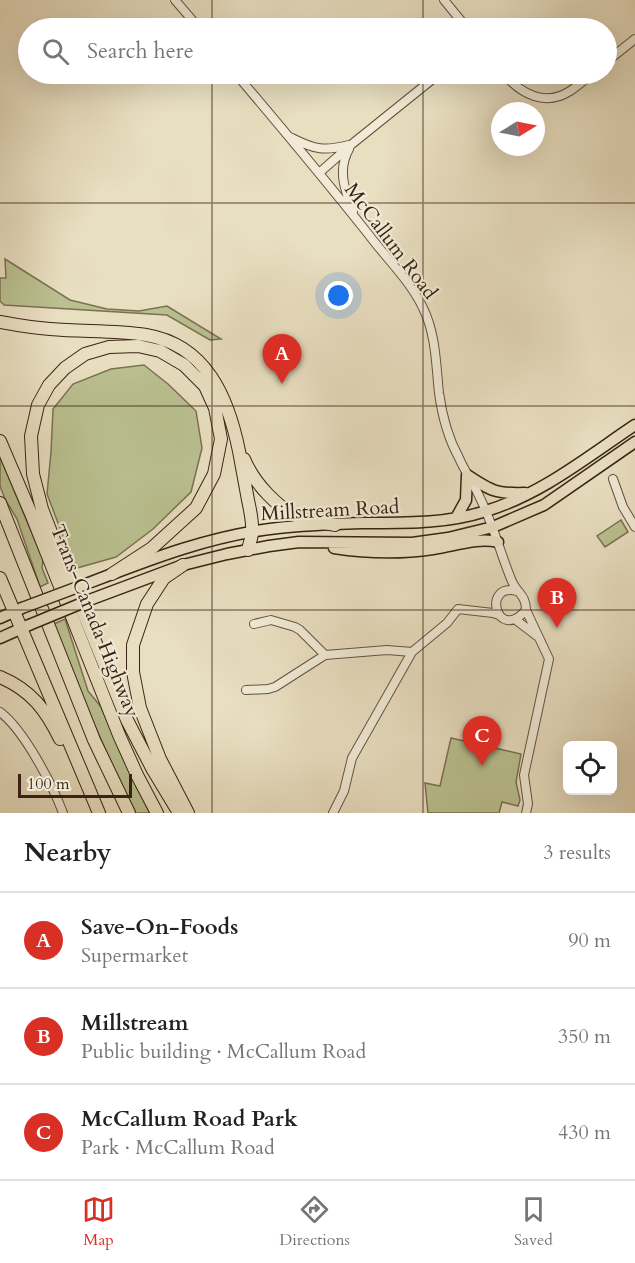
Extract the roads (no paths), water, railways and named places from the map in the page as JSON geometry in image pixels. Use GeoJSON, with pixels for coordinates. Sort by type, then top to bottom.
{"type":"FeatureCollection","features":[{"type":"Feature","properties":{"kind":"highway"},"geometry":{"type":"LineString","coordinates":[[0,322],[50,329],[147,335],[170,342],[207,370],[221,391],[237,443],[251,513],[252,531],[248,550]]}},
{"type":"Feature","properties":{"kind":"highway"},"geometry":{"type":"LineString","coordinates":[[112,574],[152,548],[196,508],[214,474],[221,439],[215,408],[205,386],[184,365],[160,351],[138,346],[109,347],[85,354],[65,368],[49,385],[38,405],[31,436],[33,474],[42,509],[127,720],[179,813]]}},
{"type":"Feature","properties":{"kind":"highway","name":"Trans-Canada Highway"},"geometry":{"type":"LineString","coordinates":[[0,441],[112,717],[137,775],[157,813]]}},
{"type":"Feature","properties":{"kind":"highway"},"geometry":{"type":"LineString","coordinates":[[237,443],[247,466],[259,485],[278,504],[302,519],[335,525]]}},
{"type":"Feature","properties":{"kind":"highway"},"geometry":{"type":"LineString","coordinates":[[0,503],[94,740],[129,813]]}},
{"type":"Feature","properties":{"kind":"highway"},"geometry":{"type":"LineString","coordinates":[[183,565],[164,578],[147,604],[133,645],[133,672],[140,708],[160,759],[188,813]]}},
{"type":"Feature","properties":{"kind":"highway"},"geometry":{"type":"LineString","coordinates":[[0,578],[18,610],[98,813]]}},
{"type":"Feature","properties":{"kind":"highway"},"geometry":{"type":"LineString","coordinates":[[0,677],[12,682],[30,695],[41,707],[53,725],[79,782],[98,813]]}},
{"type":"Feature","properties":{"kind":"main road","name":"Millstream Road"},"geometry":{"type":"LineString","coordinates":[[0,618],[196,544],[252,531],[297,526],[408,524],[456,518],[486,511],[531,493],[570,470],[635,424]]}},
{"type":"Feature","properties":{"kind":"main road","name":"Millstream Road"},"geometry":{"type":"LineString","coordinates":[[0,638],[148,577],[183,565],[248,550],[298,542],[412,543],[448,538],[493,527],[544,504],[635,442]]}},
{"type":"Feature","properties":{"kind":"main road"},"geometry":{"type":"LineString","coordinates":[[467,475],[495,491],[531,493]]}},
{"type":"Feature","properties":{"kind":"main road"},"geometry":{"type":"LineString","coordinates":[[456,518],[466,500],[467,475]]}},
{"type":"Feature","properties":{"kind":"main road"},"geometry":{"type":"LineString","coordinates":[[298,542],[359,552],[396,553],[483,540],[498,542]]}},
{"type":"Feature","properties":{"kind":"street"},"geometry":{"type":"LineString","coordinates":[[175,0],[190,18]]}},
{"type":"Feature","properties":{"kind":"street"},"geometry":{"type":"LineString","coordinates":[[444,0],[459,18]]}},
{"type":"Feature","properties":{"kind":"street"},"geometry":{"type":"LineString","coordinates":[[617,53],[635,39]]}},
{"type":"Feature","properties":{"kind":"street","name":"McCallum Road"},"geometry":{"type":"LineString","coordinates":[[245,84],[356,218],[424,309],[430,325],[439,395],[449,437],[486,511],[517,591]]}},
{"type":"Feature","properties":{"kind":"street"},"geometry":{"type":"LineString","coordinates":[[319,173],[427,84]]}},
{"type":"Feature","properties":{"kind":"street"},"geometry":{"type":"LineString","coordinates":[[513,84],[518,89],[542,98],[561,96],[579,84]]}},
{"type":"Feature","properties":{"kind":"street"},"geometry":{"type":"LineString","coordinates":[[289,136],[324,150],[352,144]]}},
{"type":"Feature","properties":{"kind":"street"},"geometry":{"type":"LineString","coordinates":[[352,144],[346,154],[342,172],[344,186],[356,218]]}},
{"type":"Feature","properties":{"kind":"street"},"geometry":{"type":"LineString","coordinates":[[613,479],[623,507],[635,526]]}},
{"type":"Feature","properties":{"kind":"street","name":"McCallum Road"},"geometry":{"type":"LineString","coordinates":[[503,556],[505,590]]}},
{"type":"Feature","properties":{"kind":"street"},"geometry":{"type":"LineString","coordinates":[[499,615],[496,602],[505,590],[517,591],[523,596],[526,610],[547,654],[549,664],[524,775],[528,804],[526,813]]}},
{"type":"Feature","properties":{"kind":"street"},"geometry":{"type":"LineString","coordinates":[[464,610],[482,608],[496,602]]}},
{"type":"Feature","properties":{"kind":"street"},"geometry":{"type":"LineString","coordinates":[[333,813],[344,791],[352,758],[412,652],[447,623],[458,609],[493,613],[507,620],[516,620],[537,636]]}},
{"type":"Feature","properties":{"kind":"street"},"geometry":{"type":"LineString","coordinates":[[516,620],[526,610]]}},
{"type":"Feature","properties":{"kind":"street"},"geometry":{"type":"LineString","coordinates":[[254,624],[271,620],[295,627],[325,655]]}},
{"type":"Feature","properties":{"kind":"street"},"geometry":{"type":"LineString","coordinates":[[246,690],[275,687],[325,655],[387,650],[412,652]]}},
{"type":"Feature","properties":{"kind":"street"},"geometry":{"type":"LineString","coordinates":[[0,711],[20,732],[57,797],[63,813]]}},
{"type":"Feature","properties":{"kind":"place","name":"Save-On-Foods"},"geometry":{"type":"Point","coordinates":[282,384]}},
{"type":"Feature","properties":{"kind":"place","name":"Millstream"},"geometry":{"type":"Point","coordinates":[557,628]}},
{"type":"Feature","properties":{"kind":"place","name":"McCallum Road Park"},"geometry":{"type":"Point","coordinates":[482,766]}}]}
